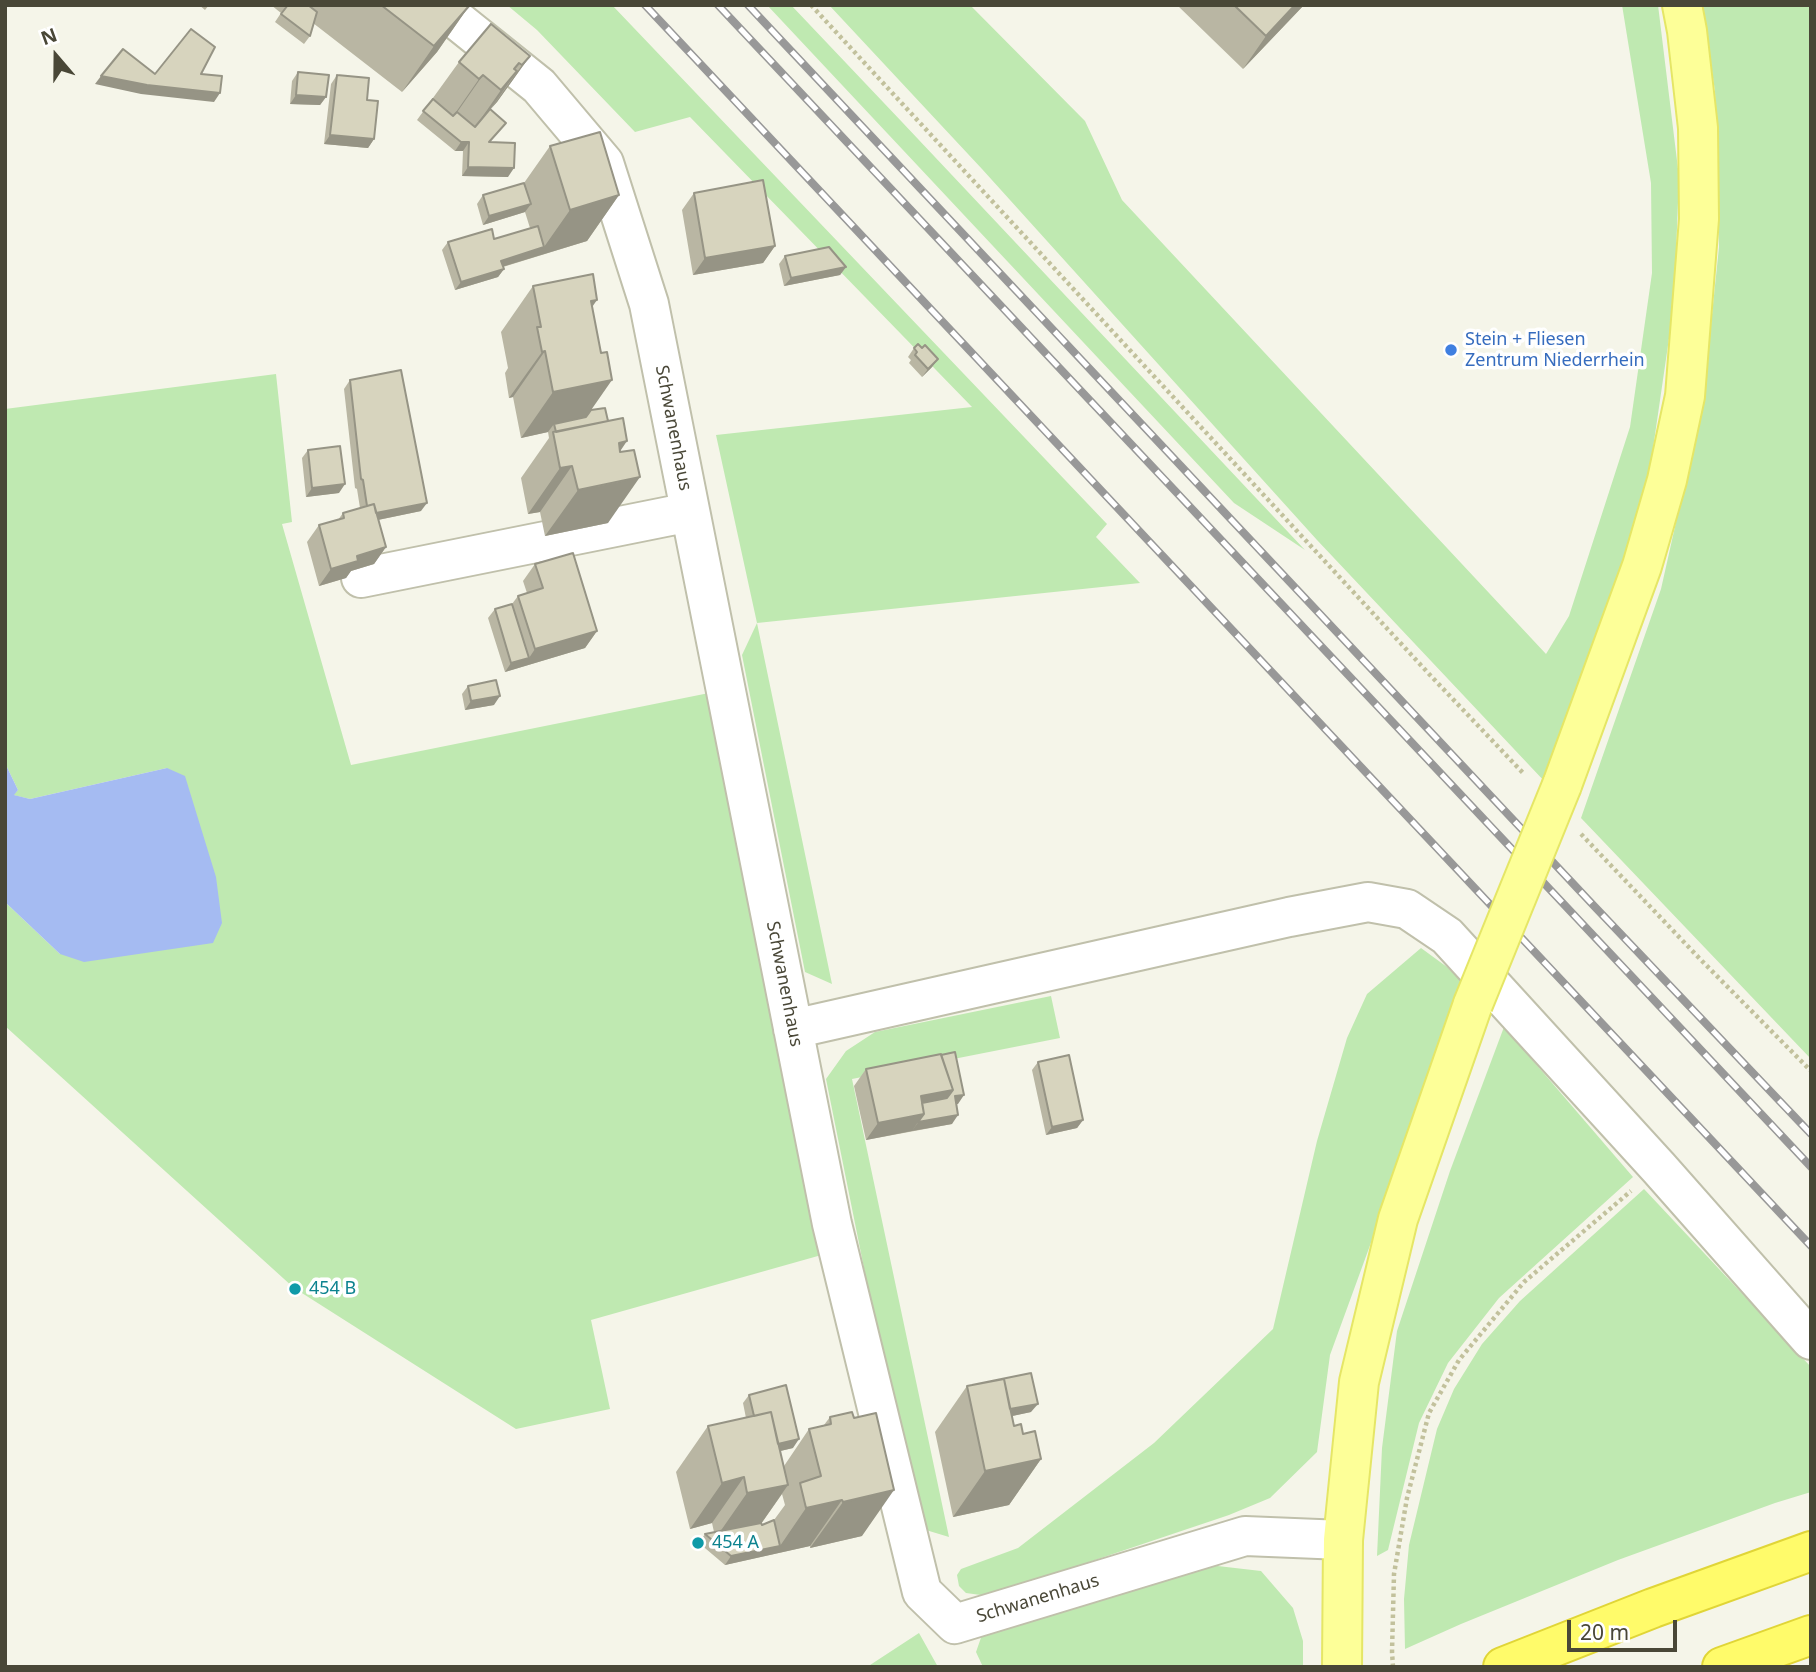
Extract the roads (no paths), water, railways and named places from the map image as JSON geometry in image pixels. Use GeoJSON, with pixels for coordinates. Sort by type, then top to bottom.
{"type":"FeatureCollection","features":[{"type":"Feature","properties":{"kind":"highway"},"geometry":{"type":"LineString","coordinates":[[1503,1667],[1653,1608],[1811,1551]]}},
{"type":"Feature","properties":{"kind":"highway"},"geometry":{"type":"LineString","coordinates":[[1722,1667],[1811,1635]]}},
{"type":"Feature","properties":{"kind":"main road"},"geometry":{"type":"LineString","coordinates":[[1342,1667],[1343,1540],[1359,1382],[1398,1219],[1547,784],[1642,566],[1667,480],[1685,396],[1699,219],[1698,128],[1682,5]]}},
{"type":"Feature","properties":{"kind":"street","name":"Schwanenhaus"},"geometry":{"type":"LineString","coordinates":[[438,5],[539,86],[604,163],[649,304],[832,1224],[922,1592],[955,1624],[1245,1536],[1343,1540]]}},
{"type":"Feature","properties":{"kind":"street"},"geometry":{"type":"LineString","coordinates":[[361,578],[690,512]]}},
{"type":"Feature","properties":{"kind":"street"},"geometry":{"type":"LineString","coordinates":[[793,1029],[1289,917],[1368,902],[1407,909],[1447,936],[1659,1168],[1811,1340]]}},
{"type":"Feature","properties":{"kind":"water"},"geometry":{"type":"Polygon","coordinates":[[[5,763],[18,790],[14,795],[30,799],[167,768],[185,776],[216,877],[222,923],[213,943],[84,962],[60,954],[5,902],[5,763]]]}},
{"type":"Feature","properties":{"kind":"railway"},"geometry":{"type":"LineString","coordinates":[[645,5],[1811,1246]]}},
{"type":"Feature","properties":{"kind":"railway"},"geometry":{"type":"LineString","coordinates":[[718,5],[1811,1167]]}},
{"type":"Feature","properties":{"kind":"railway"},"geometry":{"type":"LineString","coordinates":[[748,5],[1811,1134]]}},
{"type":"Feature","properties":{"kind":"place","name":"Stein + Fliesen Zentrum Niederrhein"},"geometry":{"type":"Point","coordinates":[1451,350]}},
{"type":"Feature","properties":{"kind":"place","name":"454 B"},"geometry":{"type":"Point","coordinates":[295,1289]}},
{"type":"Feature","properties":{"kind":"place","name":"454 A"},"geometry":{"type":"Point","coordinates":[698,1543]}}]}
